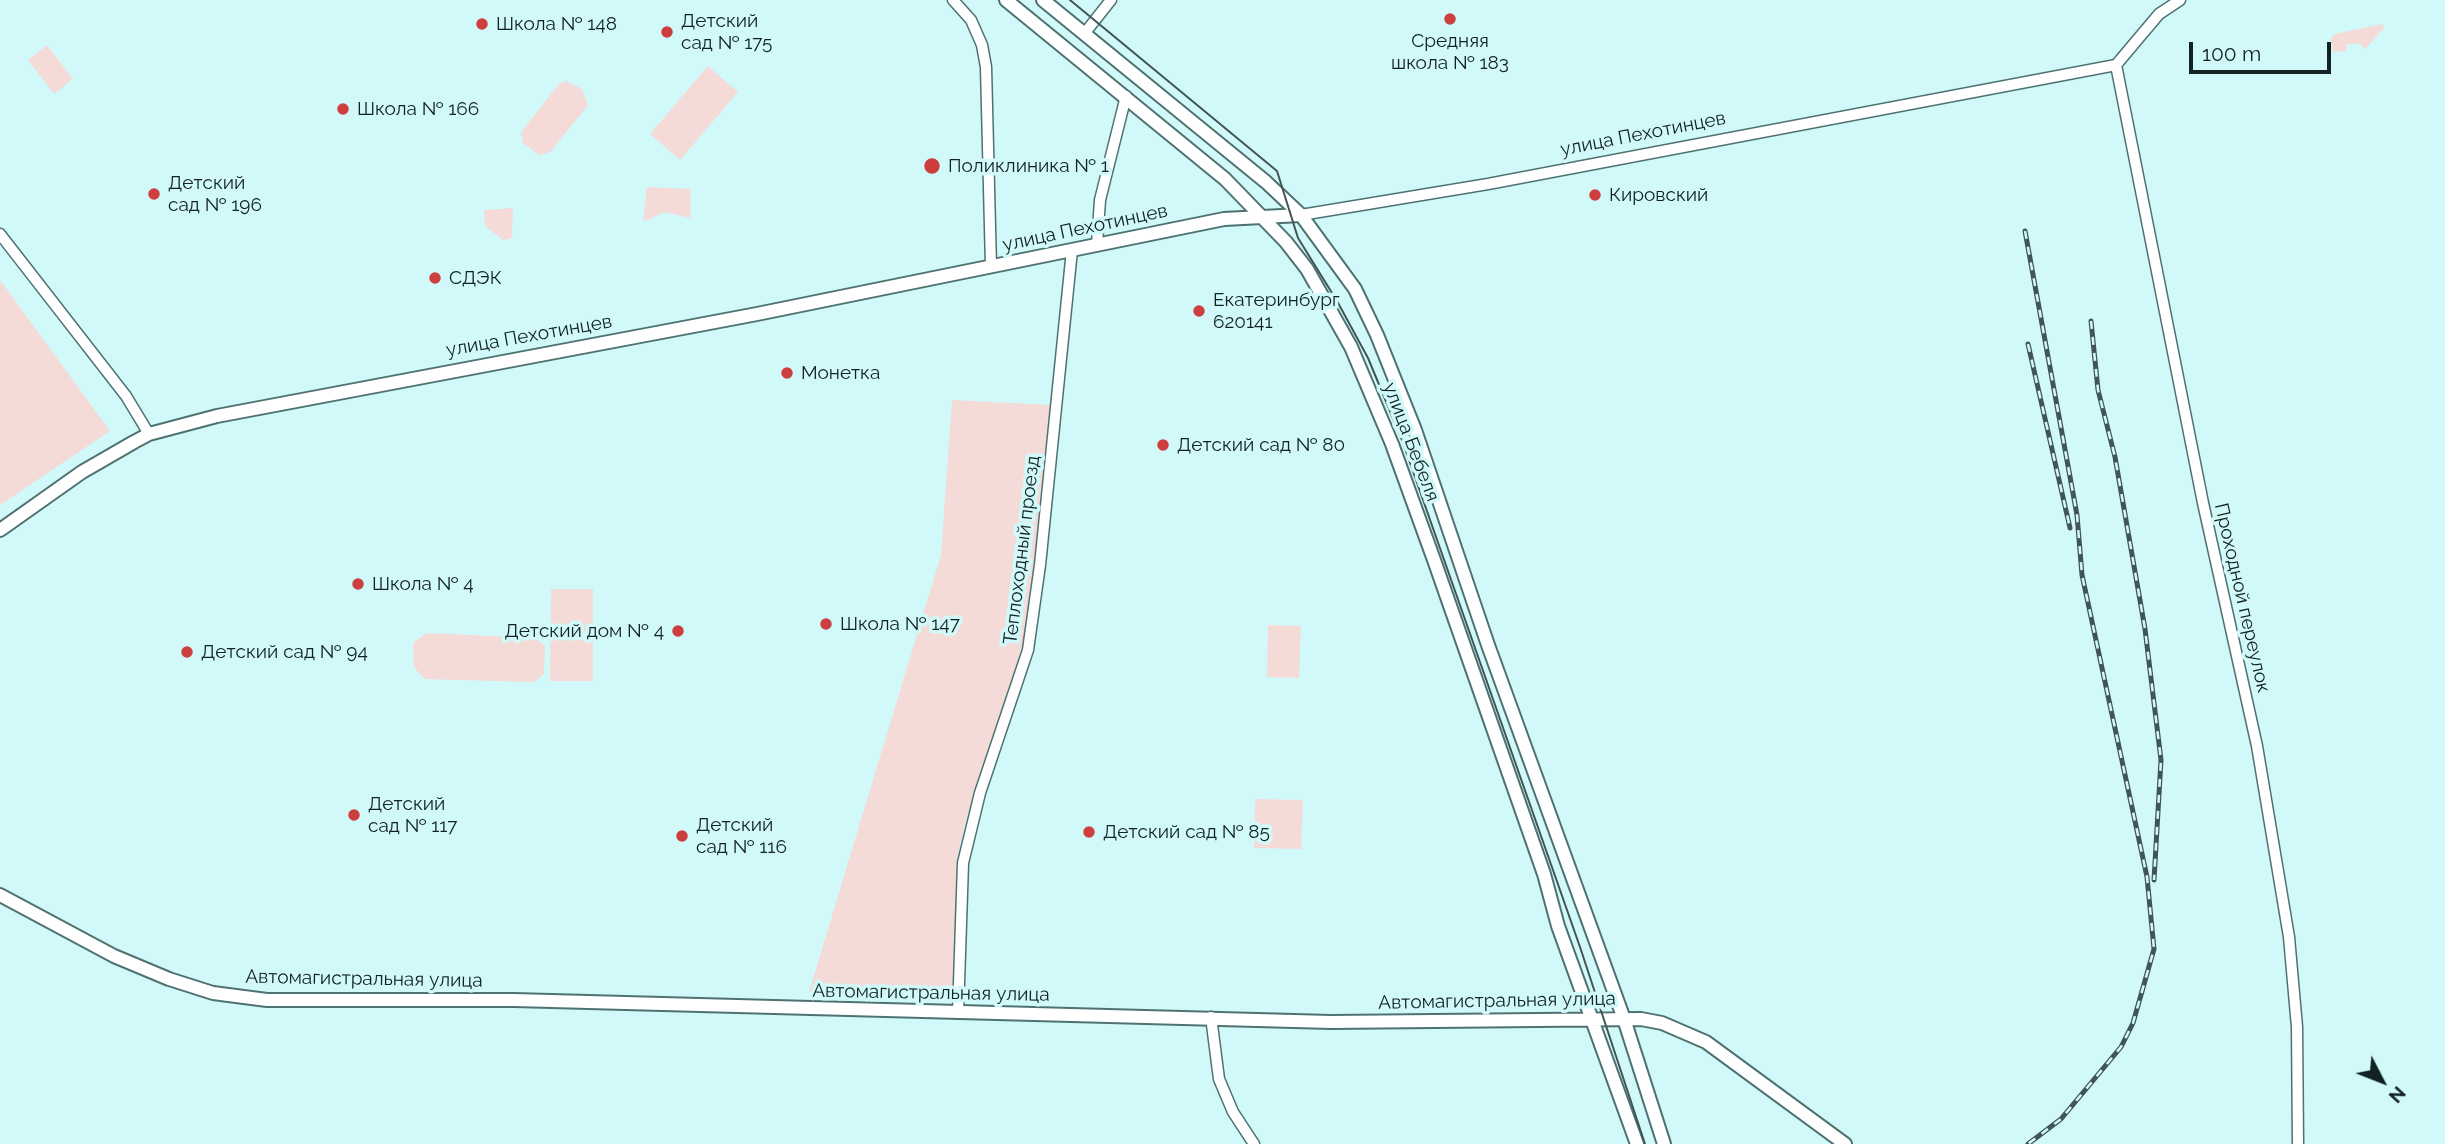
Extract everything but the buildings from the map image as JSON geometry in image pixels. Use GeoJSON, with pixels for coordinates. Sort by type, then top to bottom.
{"type":"FeatureCollection","features":[{"type":"Feature","properties":{"kind":"main road","name":"улица Бебеля"},"geometry":{"type":"LineString","coordinates":[[1006,0],[1226,179],[1307,269],[1370,387],[1434,560],[1637,1144]]}},
{"type":"Feature","properties":{"kind":"main road","name":"улица Бебеля"},"geometry":{"type":"LineString","coordinates":[[1043,0],[1222,143],[1301,215],[1355,289],[1377,334],[1415,429],[1488,645],[1624,1019],[1664,1144]]}},
{"type":"Feature","properties":{"kind":"main road","name":"улица Пехотинцев"},"geometry":{"type":"LineString","coordinates":[[0,530],[82,472],[149,434],[301,398],[749,316],[1097,244],[1261,215],[1301,215]]}},
{"type":"Feature","properties":{"kind":"main road","name":"Автомагистральная улица"},"geometry":{"type":"LineString","coordinates":[[0,895],[114,956],[193,988],[239,997],[500,1000],[1331,1022],[1624,1019],[1662,1023],[1694,1035],[1845,1144]]}},
{"type":"Feature","properties":{"kind":"street"},"geometry":{"type":"LineString","coordinates":[[953,0],[971,20],[982,46],[986,67],[991,267]]}},
{"type":"Feature","properties":{"kind":"street"},"geometry":{"type":"LineString","coordinates":[[1084,34],[1111,0]]}},
{"type":"Feature","properties":{"kind":"street"},"geometry":{"type":"LineString","coordinates":[[2116,65],[2159,13],[2180,0]]}},
{"type":"Feature","properties":{"kind":"street","name":"улица Пехотинцев"},"geometry":{"type":"LineString","coordinates":[[1301,215],[1488,184],[2116,65]]}},
{"type":"Feature","properties":{"kind":"street","name":"Проходной переулок"},"geometry":{"type":"LineString","coordinates":[[2116,65],[2203,503],[2257,746],[2285,909],[2297,1027],[2298,1144]]}},
{"type":"Feature","properties":{"kind":"street"},"geometry":{"type":"LineString","coordinates":[[1097,244],[1100,200],[1126,96]]}},
{"type":"Feature","properties":{"kind":"street"},"geometry":{"type":"LineString","coordinates":[[0,234],[126,396],[149,434]]}},
{"type":"Feature","properties":{"kind":"street","name":"Теплоходный проезд"},"geometry":{"type":"LineString","coordinates":[[958,1013],[963,863],[980,793],[1028,650],[1040,565],[1072,250]]}},
{"type":"Feature","properties":{"kind":"street"},"geometry":{"type":"LineString","coordinates":[[1211,1017],[1219,1079],[1233,1112],[1254,1144]]}},
{"type":"Feature","properties":{"kind":"shaded area"},"geometry":{"type":"Polygon","coordinates":[[[2382,24],[2384,28],[2365,49],[2359,43],[2346,45],[2346,51],[2333,52],[2331,39],[2334,34],[2382,24]]]}},
{"type":"Feature","properties":{"kind":"shaded area"},"geometry":{"type":"Polygon","coordinates":[[[47,45],[73,79],[54,94],[28,60],[47,45]]]}},
{"type":"Feature","properties":{"kind":"shaded area"},"geometry":{"type":"Polygon","coordinates":[[[708,66],[738,92],[680,160],[650,134],[708,66]]]}},
{"type":"Feature","properties":{"kind":"shaded area"},"geometry":{"type":"Polygon","coordinates":[[[566,81],[582,89],[588,105],[550,152],[539,155],[523,143],[521,132],[559,84],[566,81]]]}},
{"type":"Feature","properties":{"kind":"shaded area"},"geometry":{"type":"Polygon","coordinates":[[[647,187],[691,189],[690,218],[665,212],[643,222],[647,187]]]}},
{"type":"Feature","properties":{"kind":"shaded area"},"geometry":{"type":"Polygon","coordinates":[[[513,208],[512,238],[503,240],[485,226],[484,210],[513,208]]]}},
{"type":"Feature","properties":{"kind":"shaded area"},"geometry":{"type":"Polygon","coordinates":[[[0,280],[110,431],[0,505],[0,280]]]}},
{"type":"Feature","properties":{"kind":"shaded area"},"geometry":{"type":"Polygon","coordinates":[[[952,400],[1051,405],[1029,617],[1013,682],[965,823],[956,865],[955,995],[809,992],[941,555],[952,400]]]}},
{"type":"Feature","properties":{"kind":"shaded area"},"geometry":{"type":"Polygon","coordinates":[[[551,589],[593,589],[593,681],[550,681],[551,589]]]}},
{"type":"Feature","properties":{"kind":"shaded area"},"geometry":{"type":"Polygon","coordinates":[[[1268,625],[1301,626],[1299,678],[1267,677],[1268,625]]]}},
{"type":"Feature","properties":{"kind":"shaded area"},"geometry":{"type":"Polygon","coordinates":[[[427,633],[535,638],[545,646],[544,674],[534,682],[424,679],[414,667],[413,646],[415,641],[427,633]]]}},
{"type":"Feature","properties":{"kind":"shaded area"},"geometry":{"type":"Polygon","coordinates":[[[1255,799],[1303,800],[1301,849],[1254,848],[1255,799]]]}},
{"type":"Feature","properties":{"kind":"tram line"},"geometry":{"type":"LineString","coordinates":[[1070,0],[1277,171],[1298,238],[1368,358],[1402,440],[1580,947],[1645,1144]]}},
{"type":"Feature","properties":{"kind":"railway"},"geometry":{"type":"LineString","coordinates":[[2025,231],[2077,515],[2082,575],[2147,877],[2154,949],[2133,1023],[2121,1047],[2061,1119],[2028,1144]]}},
{"type":"Feature","properties":{"kind":"railway"},"geometry":{"type":"LineString","coordinates":[[2091,321],[2098,390],[2115,457],[2145,629],[2161,760],[2154,880]]}},
{"type":"Feature","properties":{"kind":"railway"},"geometry":{"type":"LineString","coordinates":[[2028,344],[2070,528]]}},
{"type":"Feature","properties":{"kind":"place","name":"Средняя школа № 183"},"geometry":{"type":"Point","coordinates":[1450,19]}},
{"type":"Feature","properties":{"kind":"place","name":"Школа № 148"},"geometry":{"type":"Point","coordinates":[482,24]}},
{"type":"Feature","properties":{"kind":"place","name":"Детский сад № 175"},"geometry":{"type":"Point","coordinates":[667,32]}},
{"type":"Feature","properties":{"kind":"place","name":"Школа № 166"},"geometry":{"type":"Point","coordinates":[343,109]}},
{"type":"Feature","properties":{"kind":"place","name":"Поликлиника № 1"},"geometry":{"type":"Point","coordinates":[932,166]}},
{"type":"Feature","properties":{"kind":"place","name":"Детский сад № 196"},"geometry":{"type":"Point","coordinates":[154,194]}},
{"type":"Feature","properties":{"kind":"place","name":"Кировский"},"geometry":{"type":"Point","coordinates":[1595,195]}},
{"type":"Feature","properties":{"kind":"place","name":"СДЭК"},"geometry":{"type":"Point","coordinates":[435,278]}},
{"type":"Feature","properties":{"kind":"place","name":"Екатеринбург 620141"},"geometry":{"type":"Point","coordinates":[1199,311]}},
{"type":"Feature","properties":{"kind":"place","name":"Монетка"},"geometry":{"type":"Point","coordinates":[787,373]}},
{"type":"Feature","properties":{"kind":"place","name":"Детский сад № 80"},"geometry":{"type":"Point","coordinates":[1163,445]}},
{"type":"Feature","properties":{"kind":"place","name":"Школа № 4"},"geometry":{"type":"Point","coordinates":[358,584]}},
{"type":"Feature","properties":{"kind":"place","name":"Школа № 147"},"geometry":{"type":"Point","coordinates":[826,624]}},
{"type":"Feature","properties":{"kind":"place","name":"Детский дом № 4"},"geometry":{"type":"Point","coordinates":[678,631]}},
{"type":"Feature","properties":{"kind":"place","name":"Детский сад № 94"},"geometry":{"type":"Point","coordinates":[187,652]}},
{"type":"Feature","properties":{"kind":"place","name":"Детский сад № 117"},"geometry":{"type":"Point","coordinates":[354,815]}},
{"type":"Feature","properties":{"kind":"place","name":"Детский сад № 85"},"geometry":{"type":"Point","coordinates":[1089,832]}},
{"type":"Feature","properties":{"kind":"place","name":"Детский сад № 116"},"geometry":{"type":"Point","coordinates":[682,836]}}]}
